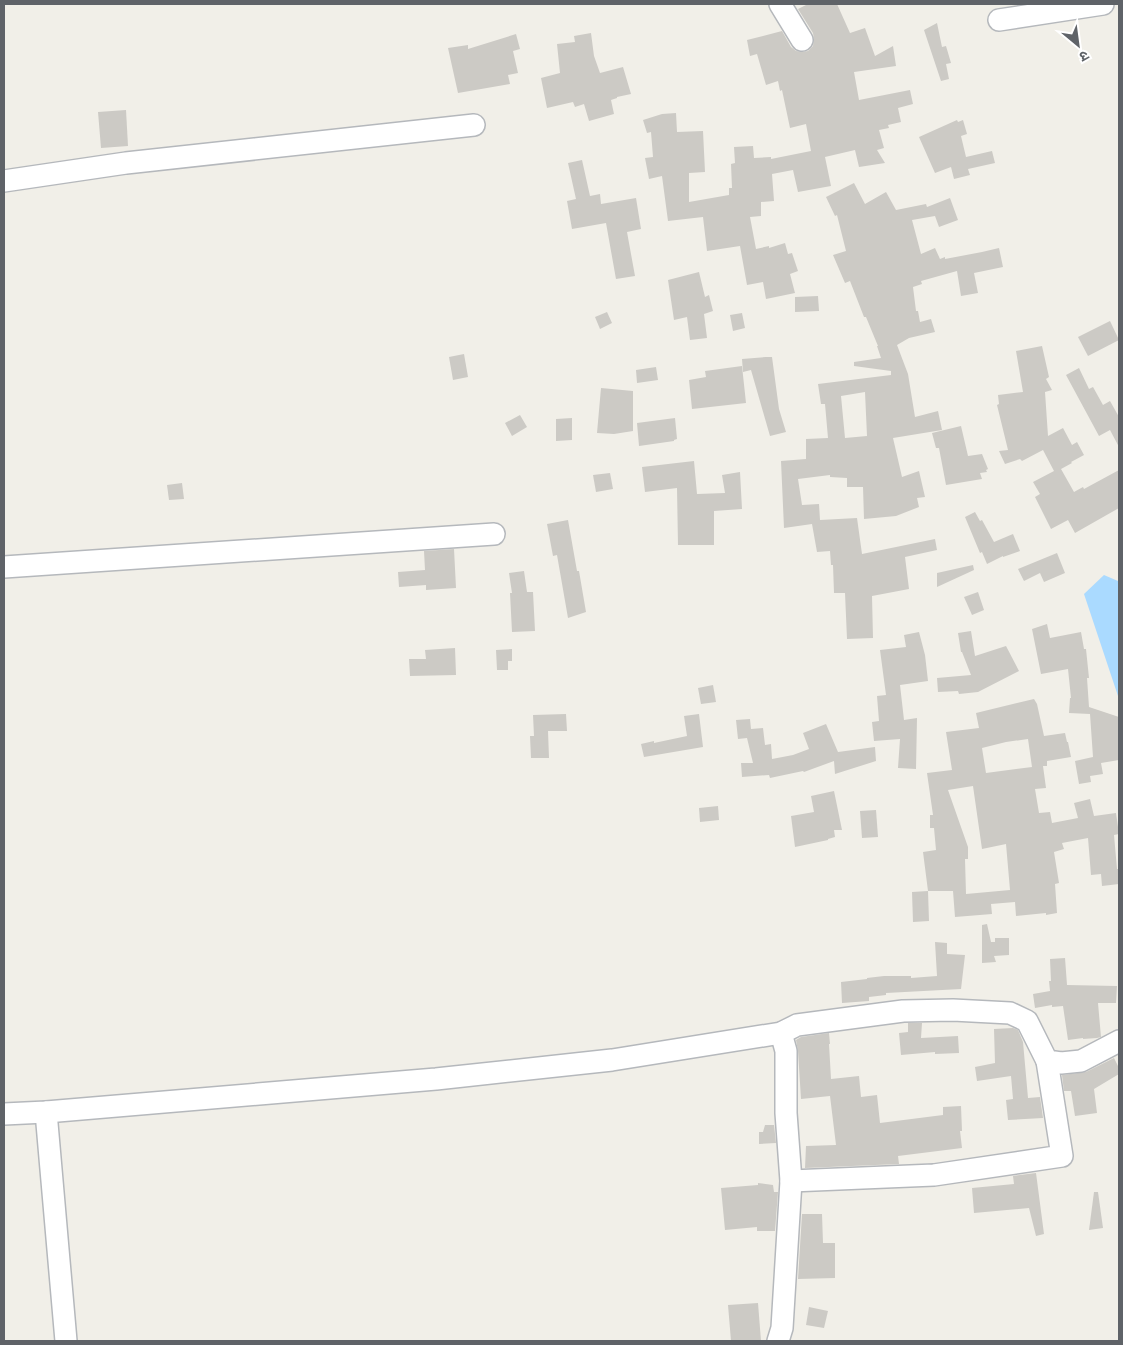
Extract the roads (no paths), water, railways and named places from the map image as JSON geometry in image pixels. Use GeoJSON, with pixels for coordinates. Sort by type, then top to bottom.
{"type":"FeatureCollection","features":[{"type":"Feature","properties":{"kind":"street"},"geometry":{"type":"LineString","coordinates":[[780,4],[802,40]]}},
{"type":"Feature","properties":{"kind":"street"},"geometry":{"type":"LineString","coordinates":[[999,20],[1103,4]]}},
{"type":"Feature","properties":{"kind":"street"},"geometry":{"type":"LineString","coordinates":[[4,181],[126,163],[474,125]]}},
{"type":"Feature","properties":{"kind":"street"},"geometry":{"type":"LineString","coordinates":[[4,567],[494,534]]}},
{"type":"Feature","properties":{"kind":"street"},"geometry":{"type":"LineString","coordinates":[[4,1114],[436,1079],[603,1062],[781,1033],[797,1025],[903,1011],[953,1010],[1010,1013],[1027,1021],[1032,1028],[1047,1062],[1062,1156],[934,1174],[791,1181]]}},
{"type":"Feature","properties":{"kind":"street"},"geometry":{"type":"LineString","coordinates":[[778,1341],[782,1328],[791,1181],[786,1113],[786,1051],[781,1033]]}},
{"type":"Feature","properties":{"kind":"street"},"geometry":{"type":"LineString","coordinates":[[1047,1062],[1061,1064],[1081,1061],[1119,1040]]}},
{"type":"Feature","properties":{"kind":"street"},"geometry":{"type":"LineString","coordinates":[[46,1112],[66,1341]]}},
{"type":"Feature","properties":{"kind":"water"},"geometry":{"type":"Polygon","coordinates":[[[1104,575],[1118,581],[1119,584],[1119,699],[1084,594],[1104,575]]]}}]}
